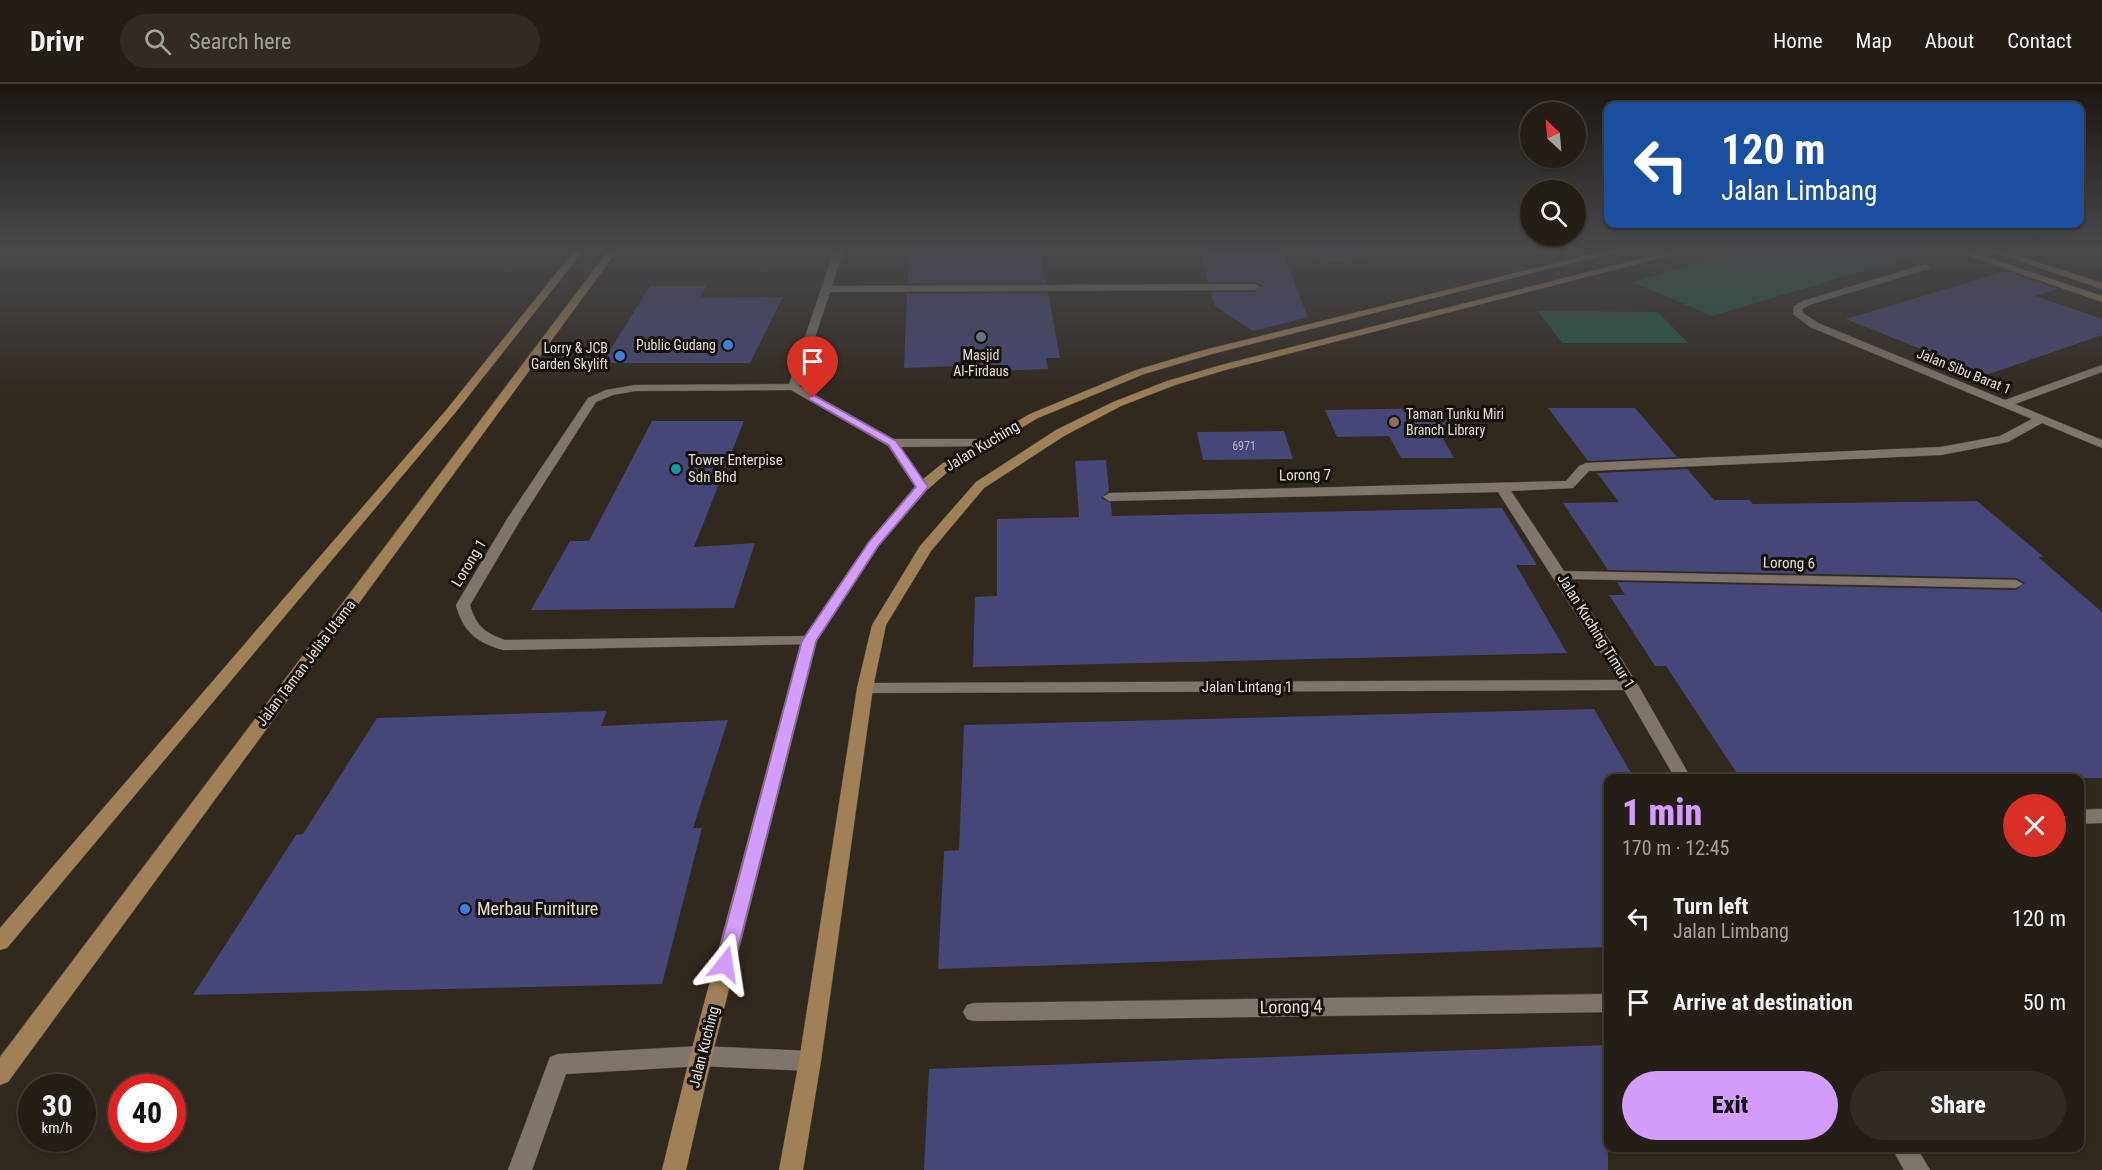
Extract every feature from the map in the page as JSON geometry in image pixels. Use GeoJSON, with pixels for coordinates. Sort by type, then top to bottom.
{"type":"FeatureCollection","features":[{"type":"Feature","properties":{"kind":"street"},"geometry":{"type":"LineString","coordinates":[[0,942],[451,411],[538,302]]}},
{"type":"Feature","properties":{"kind":"street","name":"Jalan Taman Jelita Utama"},"geometry":{"type":"LineString","coordinates":[[0,1075],[575,302]]}},
{"type":"Feature","properties":{"kind":"street"},"geometry":{"type":"LineString","coordinates":[[823,302],[793,387],[892,443],[922,487]]}},
{"type":"Feature","properties":{"kind":"street","name":"Jalan Kuching"},"geometry":{"type":"LineString","coordinates":[[674,1170],[701,1056],[809,641],[874,544],[922,487],[947,466],[1034,416],[1140,372],[1208,352],[1409,302]]}},
{"type":"Feature","properties":{"kind":"street","name":"Jalan Kuching"},"geometry":{"type":"LineString","coordinates":[[791,1170],[810,1061],[865,688],[879,625],[925,549],[980,485],[1060,433],[1117,404],[1171,383],[1225,367],[1481,302]]}},
{"type":"Feature","properties":{"kind":"street","name":"Jalan Sibu Barat 1"},"geometry":{"type":"LineString","coordinates":[[1810,302],[1797,308],[1798,314],[1814,326],[2102,444]]}},
{"type":"Feature","properties":{"kind":"street"},"geometry":{"type":"LineString","coordinates":[[2004,404],[2102,368]]}},
{"type":"Feature","properties":{"kind":"street","name":"Lorong 1"},"geometry":{"type":"LineString","coordinates":[[793,387],[635,388],[610,392],[592,399],[514,519],[463,605],[468,624],[478,636],[504,645],[809,641]]}},
{"type":"Feature","properties":{"kind":"street","name":"Lorong 7"},"geometry":{"type":"LineString","coordinates":[[1109,497],[1569,485],[1581,469],[1586,467],[1941,451],[2004,439],[2041,419]]}},
{"type":"Feature","properties":{"kind":"street"},"geometry":{"type":"LineString","coordinates":[[892,443],[985,443]]}},
{"type":"Feature","properties":{"kind":"street","name":"Jalan Kuching Timur 1"},"geometry":{"type":"LineString","coordinates":[[1502,488],[1561,575],[1630,685],[1681,774]]}},
{"type":"Feature","properties":{"kind":"street","name":"Lorong 6"},"geometry":{"type":"LineString","coordinates":[[1561,575],[2016,584]]}},
{"type":"Feature","properties":{"kind":"street","name":"Jalan Lintang 1"},"geometry":{"type":"LineString","coordinates":[[865,688],[1630,685]]}},
{"type":"Feature","properties":{"kind":"street"},"geometry":{"type":"LineString","coordinates":[[2084,817],[2102,816]]}},
{"type":"Feature","properties":{"kind":"street","name":"Lorong 4"},"geometry":{"type":"LineString","coordinates":[[974,1012],[1604,1003]]}},
{"type":"Feature","properties":{"kind":"street"},"geometry":{"type":"LineString","coordinates":[[520,1170],[558,1064],[701,1056],[810,1061]]}},
{"type":"Feature","properties":{"kind":"street"},"geometry":{"type":"LineString","coordinates":[[1907,1152],[1918,1170]]}},
{"type":"Feature","properties":{"kind":"green space"},"geometry":{"type":"Polygon","coordinates":[[[1678,302],[1760,302],[1712,316],[1678,302]]]}},
{"type":"Feature","properties":{"kind":"green space"},"geometry":{"type":"Polygon","coordinates":[[[1538,311],[1658,312],[1688,343],[1562,343],[1538,311]]]}},
{"type":"Feature","properties":{"kind":"building"},"geometry":{"type":"Polygon","coordinates":[[[640,302],[781,302],[750,363],[602,363],[640,302]]]}},
{"type":"Feature","properties":{"kind":"building","name":"Masjid Al-Firdaus"},"geometry":{"type":"Polygon","coordinates":[[[907,302],[1050,302],[1060,358],[1046,358],[1048,369],[958,372],[957,366],[904,368],[907,302]]]}},
{"type":"Feature","properties":{"kind":"building"},"geometry":{"type":"Polygon","coordinates":[[[1214,302],[1302,302],[1308,317],[1253,331],[1215,306],[1214,302]]]}},
{"type":"Feature","properties":{"kind":"building"},"geometry":{"type":"Polygon","coordinates":[[[1904,302],[2052,302],[2102,319],[2102,335],[1986,375],[1846,319],[1904,302]]]}},
{"type":"Feature","properties":{"kind":"building","name":"Taman Tunku Miri Branch Library"},"geometry":{"type":"Polygon","coordinates":[[[1440,408],[1457,435],[1441,435],[1454,458],[1401,458],[1389,436],[1337,437],[1325,410],[1440,408]]]}},
{"type":"Feature","properties":{"kind":"building"},"geometry":{"type":"Polygon","coordinates":[[[1548,408],[1635,408],[1677,457],[1588,461],[1548,408]]]}},
{"type":"Feature","properties":{"kind":"building"},"geometry":{"type":"Polygon","coordinates":[[[652,421],[744,421],[694,547],[755,543],[734,608],[531,610],[570,541],[589,541],[652,421]]]}},
{"type":"Feature","properties":{"kind":"building"},"geometry":{"type":"Polygon","coordinates":[[[1284,431],[1293,459],[1203,460],[1197,432],[1284,431]]]}},
{"type":"Feature","properties":{"kind":"building"},"geometry":{"type":"Polygon","coordinates":[[[1106,460],[1109,491],[1101,498],[1111,503],[1112,516],[1502,508],[1537,565],[1516,565],[1567,653],[973,667],[975,597],[997,596],[997,519],[1079,517],[1075,461],[1106,460]]]}},
{"type":"Feature","properties":{"kind":"building"},"geometry":{"type":"Polygon","coordinates":[[[1687,469],[1714,500],[1749,500],[1753,504],[1977,501],[2044,557],[2038,557],[2102,612],[2102,778],[2084,778],[2084,774],[1737,774],[1666,666],[1655,666],[1609,595],[1625,595],[1617,582],[2016,590],[2025,583],[2016,578],[1608,570],[1563,503],[1619,502],[1597,473],[1687,469]]]}},
{"type":"Feature","properties":{"kind":"building"},"geometry":{"type":"Polygon","coordinates":[[[1594,709],[1632,774],[1604,774],[1604,947],[938,969],[944,851],[959,850],[964,725],[1594,709]]]}},
{"type":"Feature","properties":{"kind":"building","name":"Merbau Furniture"},"geometry":{"type":"Polygon","coordinates":[[[607,711],[601,726],[728,720],[693,828],[702,828],[662,984],[193,995],[296,835],[303,834],[377,718],[607,711]]]}},
{"type":"Feature","properties":{"kind":"building"},"geometry":{"type":"Polygon","coordinates":[[[1604,1045],[1604,1152],[1608,1152],[1608,1170],[924,1170],[929,1069],[1604,1045]]]}},
{"type":"Feature","properties":{"kind":"place","name":"Masjid Al-Firdaus"},"geometry":{"type":"Point","coordinates":[981,337]}},
{"type":"Feature","properties":{"kind":"place","name":"Public Gudang"},"geometry":{"type":"Point","coordinates":[728,345]}},
{"type":"Feature","properties":{"kind":"place","name":"Lorry & JCB Garden Skylift"},"geometry":{"type":"Point","coordinates":[620,356]}},
{"type":"Feature","properties":{"kind":"place","name":"Taman Tunku Miri Branch Library"},"geometry":{"type":"Point","coordinates":[1394,422]}},
{"type":"Feature","properties":{"kind":"place","name":"Tower Enterpise Sdn Bhd"},"geometry":{"type":"Point","coordinates":[676,469]}},
{"type":"Feature","properties":{"kind":"place","name":"Merbau Furniture"},"geometry":{"type":"Point","coordinates":[465,909]}},
{"type":"Feature","properties":{"kind":"route"},"geometry":{"type":"LineString","coordinates":[[725,964],[809,641],[874,544],[922,487],[892,443],[813,398]]}}]}
